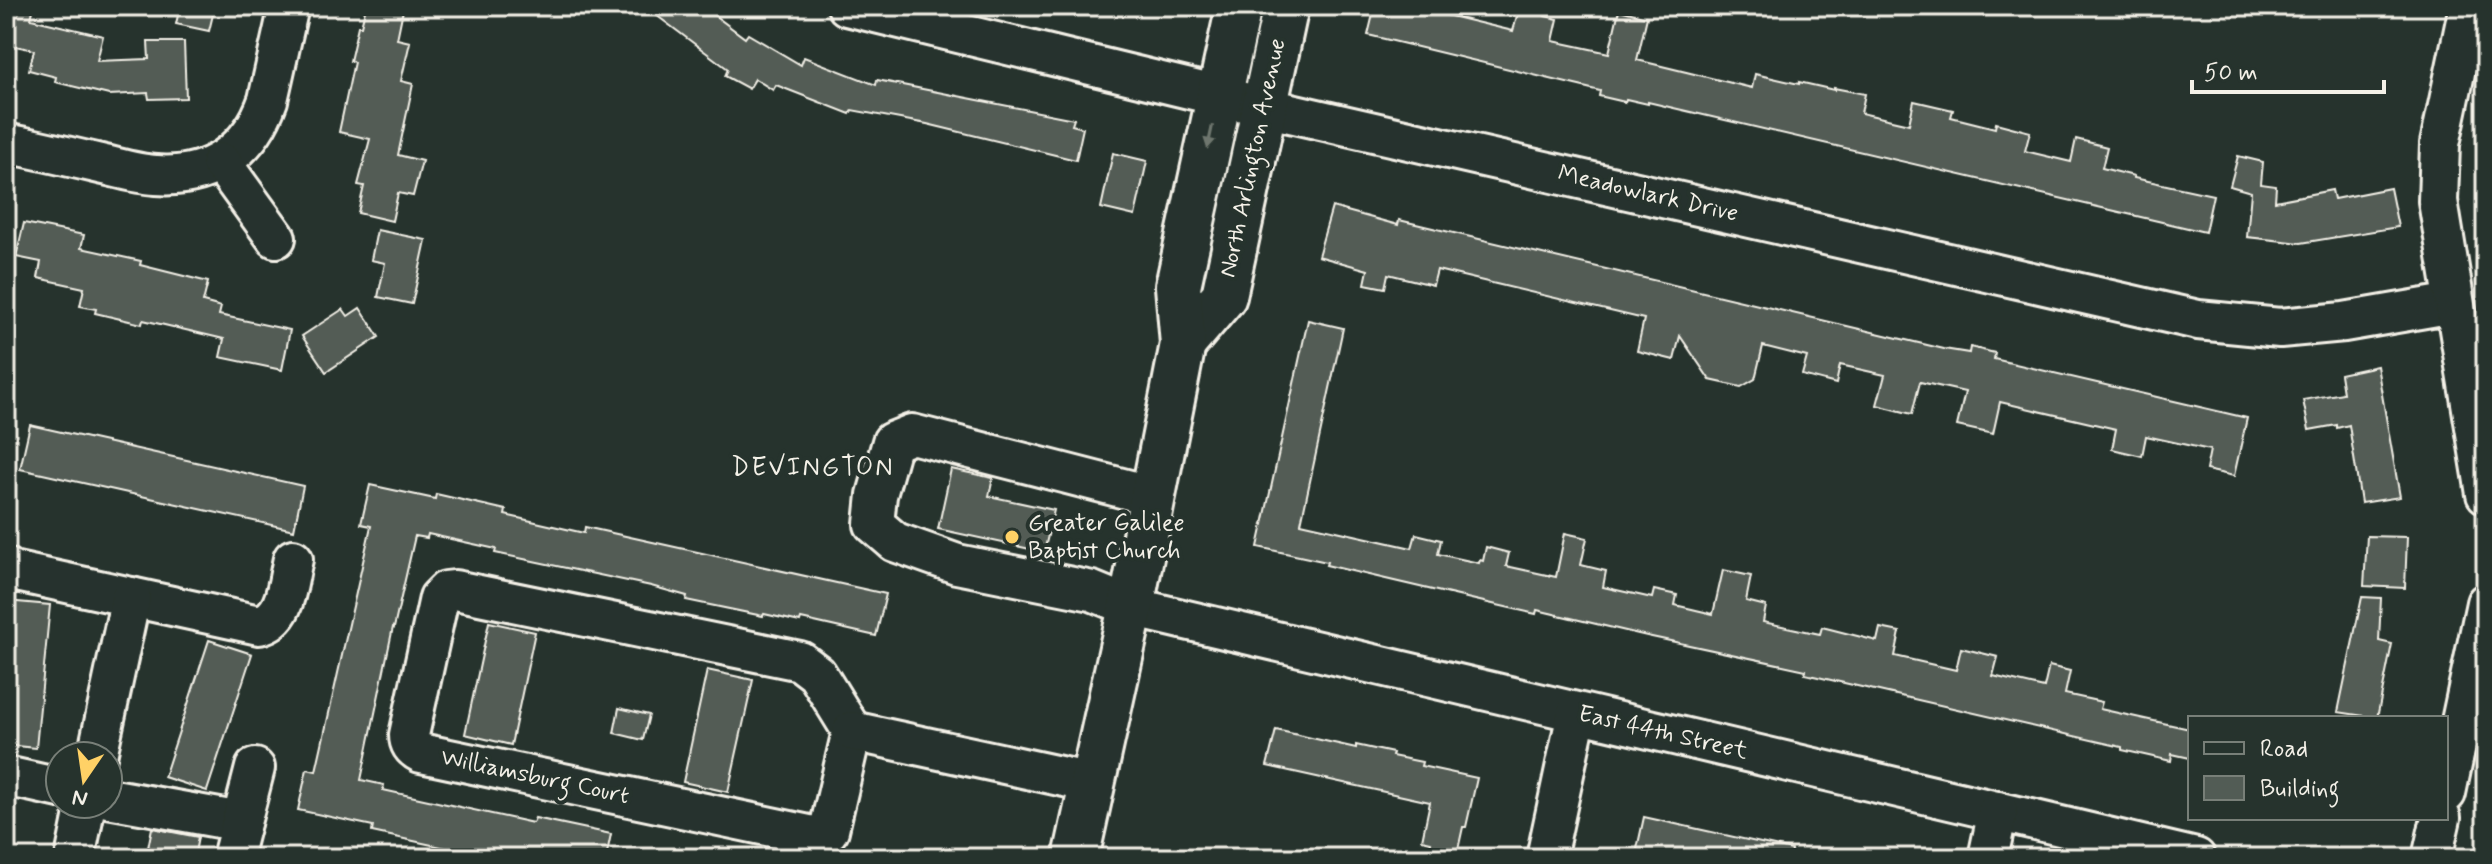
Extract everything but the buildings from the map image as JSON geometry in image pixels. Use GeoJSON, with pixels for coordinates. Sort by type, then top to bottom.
{"type":"FeatureCollection","features":[{"type":"Feature","properties":{"kind":"main road","name":"North Arlington Avenue"},"geometry":{"type":"LineString","coordinates":[[1076,858],[1131,607],[1183,344],[1178,286],[1239,6]]}},
{"type":"Feature","properties":{"kind":"main road","name":"North Arlington Avenue"},"geometry":{"type":"LineString","coordinates":[[1183,344],[1224,296],[1286,6]]}},
{"type":"Feature","properties":{"kind":"street"},"geometry":{"type":"LineString","coordinates":[[6,143],[153,175],[192,173],[221,162],[245,142],[263,115],[289,6]]}},
{"type":"Feature","properties":{"kind":"street","name":"Meadowlark Drive"},"geometry":{"type":"LineString","coordinates":[[847,6],[1264,107],[2198,320],[2280,328],[2344,322],[2454,303]]}},
{"type":"Feature","properties":{"kind":"street"},"geometry":{"type":"LineString","coordinates":[[2469,6],[2437,163],[2439,211],[2486,494]]}},
{"type":"Feature","properties":{"kind":"street"},"geometry":{"type":"LineString","coordinates":[[221,162],[276,238]]}},
{"type":"Feature","properties":{"kind":"street","name":"East 44th Street"},"geometry":{"type":"LineString","coordinates":[[1153,496],[912,434],[892,442],[877,495],[874,524],[895,542],[957,564],[1092,591],[1131,607],[2196,858]]}},
{"type":"Feature","properties":{"kind":"street"},"geometry":{"type":"LineString","coordinates":[[6,567],[12,571],[250,624],[267,623],[275,618],[280,610],[293,559]]}},
{"type":"Feature","properties":{"kind":"street","name":"Williamsburg Court"},"geometry":{"type":"LineString","coordinates":[[455,590],[800,661],[817,674],[852,731],[831,825],[824,835],[814,836],[421,753],[414,750],[409,741],[439,598],[446,591],[455,590]]}},
{"type":"Feature","properties":{"kind":"street"},"geometry":{"type":"LineString","coordinates":[[100,740],[131,597]]}},
{"type":"Feature","properties":{"kind":"street"},"geometry":{"type":"LineString","coordinates":[[2448,784],[2486,603]]}},
{"type":"Feature","properties":{"kind":"street"},"geometry":{"type":"LineString","coordinates":[[1546,858],[1577,713]]}},
{"type":"Feature","properties":{"kind":"street"},"geometry":{"type":"LineString","coordinates":[[852,731],[1092,783]]}},
{"type":"Feature","properties":{"kind":"street"},"geometry":{"type":"LineString","coordinates":[[124,803],[236,840],[255,768]]}},
{"type":"Feature","properties":{"kind":"street"},"geometry":{"type":"LineString","coordinates":[[6,776],[44,784]]}},
{"type":"Feature","properties":{"kind":"street"},"geometry":{"type":"LineString","coordinates":[[1988,858],[1998,811]]}},
{"type":"Feature","properties":{"kind":"street"},"geometry":{"type":"LineString","coordinates":[[75,858],[83,820]]}},
{"type":"Feature","properties":{"kind":"street"},"geometry":{"type":"LineString","coordinates":[[2432,858],[2441,820]]}},
{"type":"Feature","properties":{"kind":"place","name":"Greater Galilee Baptist Church"},"geometry":{"type":"Point","coordinates":[1012,537]}},
{"type":"Feature","properties":{"kind":"district","name":"DEVINGTON"},"geometry":{"type":"Point","coordinates":[813,468]}}]}
